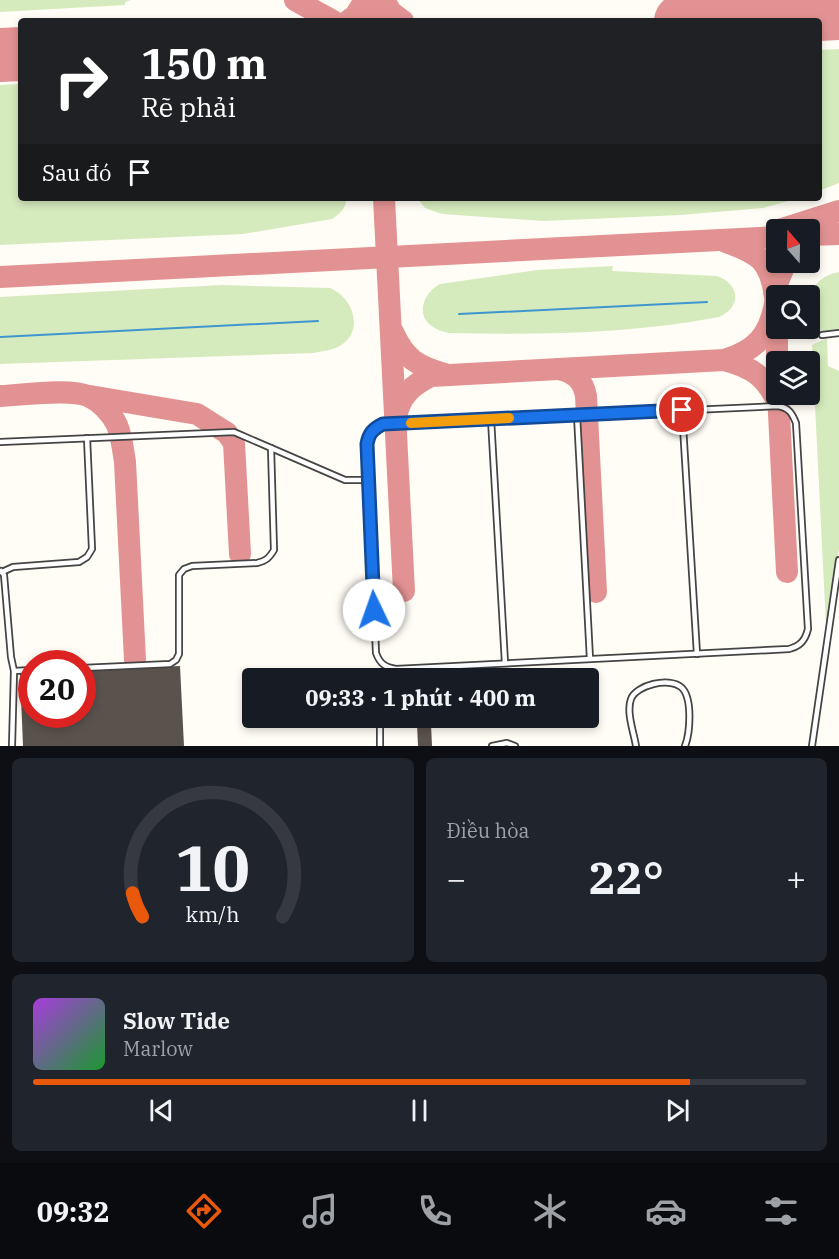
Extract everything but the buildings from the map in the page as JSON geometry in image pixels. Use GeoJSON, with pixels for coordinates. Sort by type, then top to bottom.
{"type":"FeatureCollection","features":[{"type":"Feature","properties":{"kind":"lane"},"geometry":{"type":"LineString","coordinates":[[822,335],[839,333]]}},
{"type":"Feature","properties":{"kind":"lane"},"geometry":{"type":"LineString","coordinates":[[778,406],[791,412],[796,423],[808,629],[805,640],[797,647],[789,650],[396,669],[386,667],[379,661],[376,653],[367,480],[367,444],[374,428],[383,424],[682,410],[778,406]]}},
{"type":"Feature","properties":{"kind":"lane"},"geometry":{"type":"LineString","coordinates":[[682,410],[697,654]]}},
{"type":"Feature","properties":{"kind":"lane"},"geometry":{"type":"LineString","coordinates":[[577,415],[590,659]]}},
{"type":"Feature","properties":{"kind":"lane"},"geometry":{"type":"LineString","coordinates":[[491,419],[505,663]]}},
{"type":"Feature","properties":{"kind":"lane"},"geometry":{"type":"LineString","coordinates":[[0,442],[234,432],[345,480],[367,480]]}},
{"type":"Feature","properties":{"kind":"lane"},"geometry":{"type":"LineString","coordinates":[[12,746],[14,670],[10,657],[6,591],[1,571],[13,567],[79,562],[87,557],[92,549],[87,438]]}},
{"type":"Feature","properties":{"kind":"lane"},"geometry":{"type":"LineString","coordinates":[[96,667],[170,664],[179,654],[178,575],[184,569],[192,566],[257,563],[264,562],[270,557],[274,550],[271,448]]}},
{"type":"Feature","properties":{"kind":"lane"},"geometry":{"type":"LineString","coordinates":[[813,746],[839,560]]}},
{"type":"Feature","properties":{"kind":"lane"},"geometry":{"type":"LineString","coordinates":[[636,746],[630,710],[631,699],[647,686],[669,682],[679,686],[686,695],[689,733],[685,746]]}},
{"type":"Feature","properties":{"kind":"lane"},"geometry":{"type":"LineString","coordinates":[[380,728],[380,746]]}},
{"type":"Feature","properties":{"kind":"lane"},"geometry":{"type":"LineString","coordinates":[[492,746],[507,743],[515,746]]}},
{"type":"Feature","properties":{"kind":"green space"},"geometry":{"type":"Polygon","coordinates":[[[0,0],[131,0],[125,2],[125,5],[0,12],[0,0]]]}},
{"type":"Feature","properties":{"kind":"green space"},"geometry":{"type":"Polygon","coordinates":[[[839,49],[839,183],[822,190],[822,50],[839,49]]]}},
{"type":"Feature","properties":{"kind":"green space"},"geometry":{"type":"Polygon","coordinates":[[[18,84],[18,201],[346,201],[345,205],[332,219],[243,234],[0,245],[0,85],[18,84]]]}},
{"type":"Feature","properties":{"kind":"green space"},"geometry":{"type":"Polygon","coordinates":[[[419,201],[788,201],[763,208],[681,215],[544,221],[442,214],[425,208],[419,201]]]}},
{"type":"Feature","properties":{"kind":"green space"},"geometry":{"type":"Polygon","coordinates":[[[613,266],[612,271],[717,276],[730,284],[734,290],[735,302],[732,308],[719,317],[686,323],[618,330],[551,333],[449,333],[438,330],[428,323],[423,312],[425,299],[440,284],[537,270],[613,266]]]}},
{"type":"Feature","properties":{"kind":"green space"},"geometry":{"type":"Polygon","coordinates":[[[839,272],[839,330],[820,331],[820,285],[816,285],[828,275],[839,272]]]}},
{"type":"Feature","properties":{"kind":"green space"},"geometry":{"type":"Polygon","coordinates":[[[222,285],[330,288],[344,298],[349,305],[354,321],[353,329],[341,345],[313,353],[0,364],[0,297],[222,285]]]}},
{"type":"Feature","properties":{"kind":"green space"},"geometry":{"type":"Polygon","coordinates":[[[827,338],[828,366],[839,371],[839,549],[828,625],[826,625],[815,405],[820,405],[820,351],[812,351],[812,345],[827,338]]]}},
{"type":"Feature","properties":{"kind":"waterway"},"geometry":{"type":"LineString","coordinates":[[459,314],[707,302]]}},
{"type":"Feature","properties":{"kind":"waterway"},"geometry":{"type":"LineString","coordinates":[[0,337],[318,321]]}},
{"type":"Feature","properties":{"kind":"taxiway"},"geometry":{"type":"LineString","coordinates":[[295,0],[328,18]]}},
{"type":"Feature","properties":{"kind":"taxiway"},"geometry":{"type":"LineString","coordinates":[[352,18],[365,0]]}},
{"type":"Feature","properties":{"kind":"taxiway"},"geometry":{"type":"LineString","coordinates":[[374,0],[375,18]]}},
{"type":"Feature","properties":{"kind":"taxiway"},"geometry":{"type":"LineString","coordinates":[[384,0],[391,12],[399,18]]}},
{"type":"Feature","properties":{"kind":"taxiway"},"geometry":{"type":"LineString","coordinates":[[384,201],[404,591]]}},
{"type":"Feature","properties":{"kind":"taxiway"},"geometry":{"type":"LineString","coordinates":[[814,219],[839,211]]}},
{"type":"Feature","properties":{"kind":"taxiway"},"geometry":{"type":"LineString","coordinates":[[820,235],[839,234]]}},
{"type":"Feature","properties":{"kind":"taxiway"},"geometry":{"type":"LineString","coordinates":[[0,277],[766,238]]}},
{"type":"Feature","properties":{"kind":"taxiway"},"geometry":{"type":"LineString","coordinates":[[724,241],[753,254],[768,270],[777,312],[777,351]]}},
{"type":"Feature","properties":{"kind":"taxiway"},"geometry":{"type":"LineString","coordinates":[[776,285],[781,273]]}},
{"type":"Feature","properties":{"kind":"taxiway"},"geometry":{"type":"LineString","coordinates":[[396,417],[400,403],[408,392],[431,376],[724,360],[752,347],[766,330]]}},
{"type":"Feature","properties":{"kind":"taxiway"},"geometry":{"type":"LineString","coordinates":[[393,332],[402,349],[413,360],[445,374]]}},
{"type":"Feature","properties":{"kind":"taxiway"},"geometry":{"type":"LineString","coordinates":[[724,360],[743,366],[757,374],[766,384]]}},
{"type":"Feature","properties":{"kind":"taxiway"},"geometry":{"type":"LineString","coordinates":[[558,369],[569,372],[577,378],[583,385],[586,396],[596,592]]}},
{"type":"Feature","properties":{"kind":"taxiway"},"geometry":{"type":"LineString","coordinates":[[0,396],[58,392],[80,394],[101,404],[117,425],[125,462],[135,660]]}},
{"type":"Feature","properties":{"kind":"taxiway"},"geometry":{"type":"LineString","coordinates":[[90,396],[197,414],[227,433],[234,443],[240,554]]}},
{"type":"Feature","properties":{"kind":"taxiway"},"geometry":{"type":"LineString","coordinates":[[779,405],[787,572]]}},
{"type":"Feature","properties":{"kind":"runway"},"geometry":{"type":"LineString","coordinates":[[740,18],[839,13]]}},
{"type":"Feature","properties":{"kind":"runway"},"geometry":{"type":"LineString","coordinates":[[0,55],[18,54]]}},
{"type":"Feature","properties":{"kind":"slow traffic"},"geometry":{"type":"LineString","coordinates":[[411,423],[509,418]]}},
{"type":"Feature","properties":{"kind":"route"},"geometry":{"type":"LineString","coordinates":[[374,610],[367,480],[367,444],[374,428],[383,424],[682,410]]}}]}
